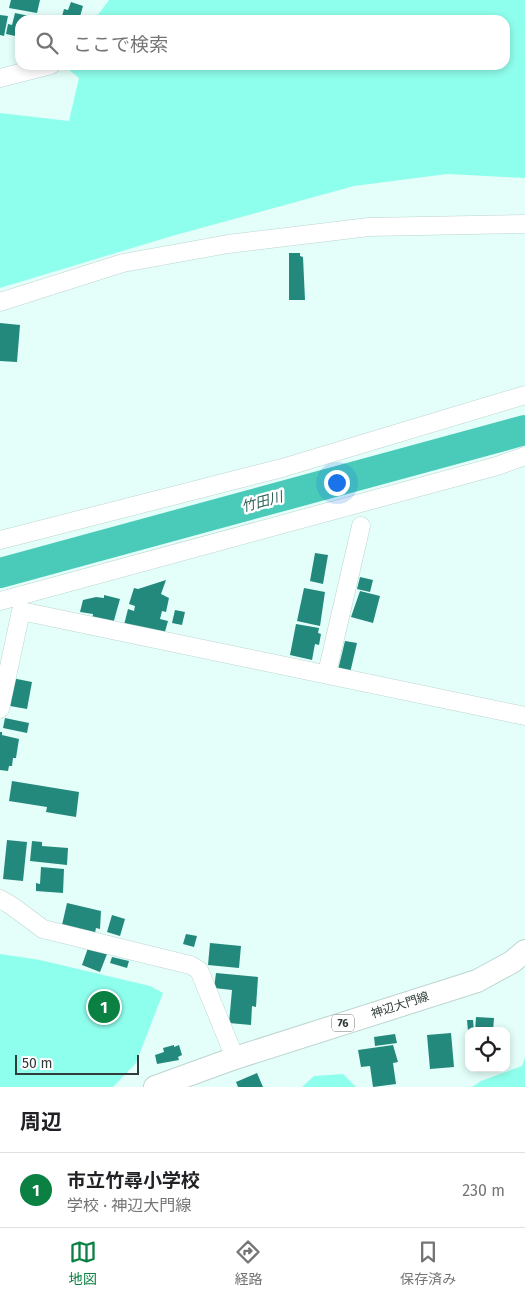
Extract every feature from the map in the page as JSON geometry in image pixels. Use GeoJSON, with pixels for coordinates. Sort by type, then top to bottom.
{"type":"FeatureCollection","features":[{"type":"Feature","properties":{"kind":"main road","name":"神辺大門線"},"geometry":{"type":"LineString","coordinates":[[155,1087],[234,1058],[477,981],[512,962],[525,951]]}},
{"type":"Feature","properties":{"kind":"street"},"geometry":{"type":"LineString","coordinates":[[0,78],[31,70]]}},
{"type":"Feature","properties":{"kind":"street"},"geometry":{"type":"LineString","coordinates":[[0,302],[123,263],[228,244],[369,227],[525,224]]}},
{"type":"Feature","properties":{"kind":"street"},"geometry":{"type":"LineString","coordinates":[[0,540],[282,468],[525,396]]}},
{"type":"Feature","properties":{"kind":"street"},"geometry":{"type":"LineString","coordinates":[[0,602],[497,466],[525,456]]}},
{"type":"Feature","properties":{"kind":"street"},"geometry":{"type":"LineString","coordinates":[[326,673],[360,526]]}},
{"type":"Feature","properties":{"kind":"street"},"geometry":{"type":"LineString","coordinates":[[0,611],[21,611],[326,673],[525,716]]}},
{"type":"Feature","properties":{"kind":"street"},"geometry":{"type":"LineString","coordinates":[[0,709],[21,611]]}},
{"type":"Feature","properties":{"kind":"street"},"geometry":{"type":"LineString","coordinates":[[0,899],[42,929],[190,965],[199,970],[234,1058]]}},
{"type":"Feature","properties":{"kind":"green space"},"geometry":{"type":"Polygon","coordinates":[[[109,0],[525,0],[525,178],[447,174],[354,186],[172,236],[0,288],[0,113],[69,121],[79,78],[69,70],[510,70],[510,15],[98,15],[109,0]]]}},
{"type":"Feature","properties":{"kind":"green space"},"geometry":{"type":"Polygon","coordinates":[[[0,954],[40,960],[150,986],[163,993],[136,1063],[113,1087],[0,1087],[0,954]]]}},
{"type":"Feature","properties":{"kind":"green space"},"geometry":{"type":"Polygon","coordinates":[[[525,1058],[525,1087],[472,1087],[481,1081],[510,1072],[522,1066],[525,1058]]]}},
{"type":"Feature","properties":{"kind":"green space"},"geometry":{"type":"Polygon","coordinates":[[[343,1074],[356,1087],[302,1087],[314,1076],[343,1074]]]}},
{"type":"Feature","properties":{"kind":"building"},"geometry":{"type":"Polygon","coordinates":[[[11,0],[40,0],[37,13],[9,8],[11,0]]]}},
{"type":"Feature","properties":{"kind":"building"},"geometry":{"type":"Polygon","coordinates":[[[71,2],[83,6],[80,15],[62,15],[64,9],[68,10],[71,2]]]}},
{"type":"Feature","properties":{"kind":"building"},"geometry":{"type":"Polygon","coordinates":[[[15,13],[25,15],[15,15],[15,36],[6,34],[8,24],[12,25],[15,13]]]}},
{"type":"Feature","properties":{"kind":"building"},"geometry":{"type":"Polygon","coordinates":[[[0,15],[8,16],[4,36],[0,35],[0,15]]]}},
{"type":"Feature","properties":{"kind":"building"},"geometry":{"type":"Polygon","coordinates":[[[289,253],[300,253],[300,256],[303,257],[305,300],[289,300],[289,253]]]}},
{"type":"Feature","properties":{"kind":"building"},"geometry":{"type":"Polygon","coordinates":[[[0,323],[20,325],[17,362],[0,361],[0,323]]]}},
{"type":"Feature","properties":{"kind":"building"},"geometry":{"type":"Polygon","coordinates":[[[315,553],[328,555],[323,584],[310,581],[315,553]]]}},
{"type":"Feature","properties":{"kind":"building"},"geometry":{"type":"Polygon","coordinates":[[[360,577],[373,580],[370,592],[357,589],[360,577]]]}},
{"type":"Feature","properties":{"kind":"building"},"geometry":{"type":"Polygon","coordinates":[[[166,580],[161,594],[169,598],[166,612],[162,611],[160,619],[168,621],[164,635],[124,625],[128,609],[134,611],[135,606],[129,604],[134,588],[138,589],[166,580]]]}},
{"type":"Feature","properties":{"kind":"building"},"geometry":{"type":"Polygon","coordinates":[[[304,588],[325,592],[320,626],[297,621],[304,588]]]}},
{"type":"Feature","properties":{"kind":"building"},"geometry":{"type":"Polygon","coordinates":[[[360,591],[380,596],[373,623],[351,617],[360,591]]]}},
{"type":"Feature","properties":{"kind":"building"},"geometry":{"type":"Polygon","coordinates":[[[104,595],[120,599],[113,624],[92,621],[93,614],[80,612],[83,600],[96,597],[104,598],[104,595]]]}},
{"type":"Feature","properties":{"kind":"building"},"geometry":{"type":"Polygon","coordinates":[[[175,610],[185,612],[182,625],[172,623],[175,610]]]}},
{"type":"Feature","properties":{"kind":"building"},"geometry":{"type":"Polygon","coordinates":[[[296,624],[319,628],[318,633],[321,634],[319,645],[315,644],[312,660],[290,655],[296,624]]]}},
{"type":"Feature","properties":{"kind":"building"},"geometry":{"type":"Polygon","coordinates":[[[345,641],[357,643],[350,673],[338,670],[345,641]]]}},
{"type":"Feature","properties":{"kind":"building"},"geometry":{"type":"Polygon","coordinates":[[[12,678],[32,682],[27,709],[10,706],[12,678]]]}},
{"type":"Feature","properties":{"kind":"building"},"geometry":{"type":"Polygon","coordinates":[[[5,718],[29,723],[27,733],[3,728],[5,718]]]}},
{"type":"Feature","properties":{"kind":"building"},"geometry":{"type":"Polygon","coordinates":[[[0,732],[2,732],[2,735],[19,739],[16,758],[13,758],[12,766],[9,766],[8,771],[0,770],[0,732]]]}},
{"type":"Feature","properties":{"kind":"building"},"geometry":{"type":"Polygon","coordinates":[[[12,781],[79,792],[76,817],[46,812],[47,807],[9,801],[12,781]]]}},
{"type":"Feature","properties":{"kind":"building"},"geometry":{"type":"Polygon","coordinates":[[[7,840],[27,842],[23,881],[3,879],[7,840]]]}},
{"type":"Feature","properties":{"kind":"building"},"geometry":{"type":"Polygon","coordinates":[[[32,841],[42,842],[42,846],[68,848],[67,865],[30,861],[32,841]]]}},
{"type":"Feature","properties":{"kind":"building"},"geometry":{"type":"Polygon","coordinates":[[[41,867],[64,869],[63,893],[36,891],[36,883],[40,884],[41,867]]]}},
{"type":"Feature","properties":{"kind":"building"},"geometry":{"type":"Polygon","coordinates":[[[67,903],[101,911],[100,929],[96,928],[95,933],[62,925],[67,903]]]}},
{"type":"Feature","properties":{"kind":"building"},"geometry":{"type":"Polygon","coordinates":[[[112,915],[125,919],[120,936],[107,932],[112,915]]]}},
{"type":"Feature","properties":{"kind":"building"},"geometry":{"type":"Polygon","coordinates":[[[186,934],[197,936],[194,947],[183,944],[186,934]]]}},
{"type":"Feature","properties":{"kind":"building"},"geometry":{"type":"Polygon","coordinates":[[[210,943],[241,946],[239,968],[208,965],[210,943]]]}},
{"type":"Feature","properties":{"kind":"building"},"geometry":{"type":"Polygon","coordinates":[[[88,948],[107,954],[100,972],[82,965],[88,948]]]}},
{"type":"Feature","properties":{"kind":"building"},"geometry":{"type":"Polygon","coordinates":[[[112,957],[129,961],[127,968],[110,963],[112,957]]]}},
{"type":"Feature","properties":{"kind":"building"},"geometry":{"type":"Polygon","coordinates":[[[216,973],[258,977],[256,1007],[252,1006],[251,1025],[229,1023],[232,990],[214,988],[216,973]]]}},
{"type":"Feature","properties":{"kind":"building"},"geometry":{"type":"Polygon","coordinates":[[[476,1017],[494,1018],[493,1027],[475,1027],[476,1017]]]}},
{"type":"Feature","properties":{"kind":"building"},"geometry":{"type":"Polygon","coordinates":[[[467,1020],[473,1020],[474,1027],[468,1027],[467,1020]]]}},
{"type":"Feature","properties":{"kind":"building"},"geometry":{"type":"Polygon","coordinates":[[[451,1033],[454,1067],[430,1069],[427,1035],[451,1033]]]}},
{"type":"Feature","properties":{"kind":"building"},"geometry":{"type":"Polygon","coordinates":[[[395,1034],[397,1043],[375,1046],[374,1037],[395,1034]]]}},
{"type":"Feature","properties":{"kind":"building"},"geometry":{"type":"Polygon","coordinates":[[[174,1045],[174,1047],[179,1045],[182,1055],[178,1057],[179,1060],[157,1064],[155,1055],[164,1052],[163,1048],[174,1045]]]}},
{"type":"Feature","properties":{"kind":"building"},"geometry":{"type":"Polygon","coordinates":[[[393,1045],[398,1062],[393,1063],[396,1084],[373,1087],[370,1066],[361,1067],[358,1050],[393,1045]]]}},
{"type":"Feature","properties":{"kind":"building"},"geometry":{"type":"Polygon","coordinates":[[[257,1073],[263,1087],[238,1087],[236,1082],[257,1073]]]}},
{"type":"Feature","properties":{"kind":"waterway","name":"竹田川"},"geometry":{"type":"LineString","coordinates":[[0,573],[525,430]]}},
{"type":"Feature","properties":{"kind":"place","name":"市立竹尋小学校"},"geometry":{"type":"Point","coordinates":[104,1007]}}]}
